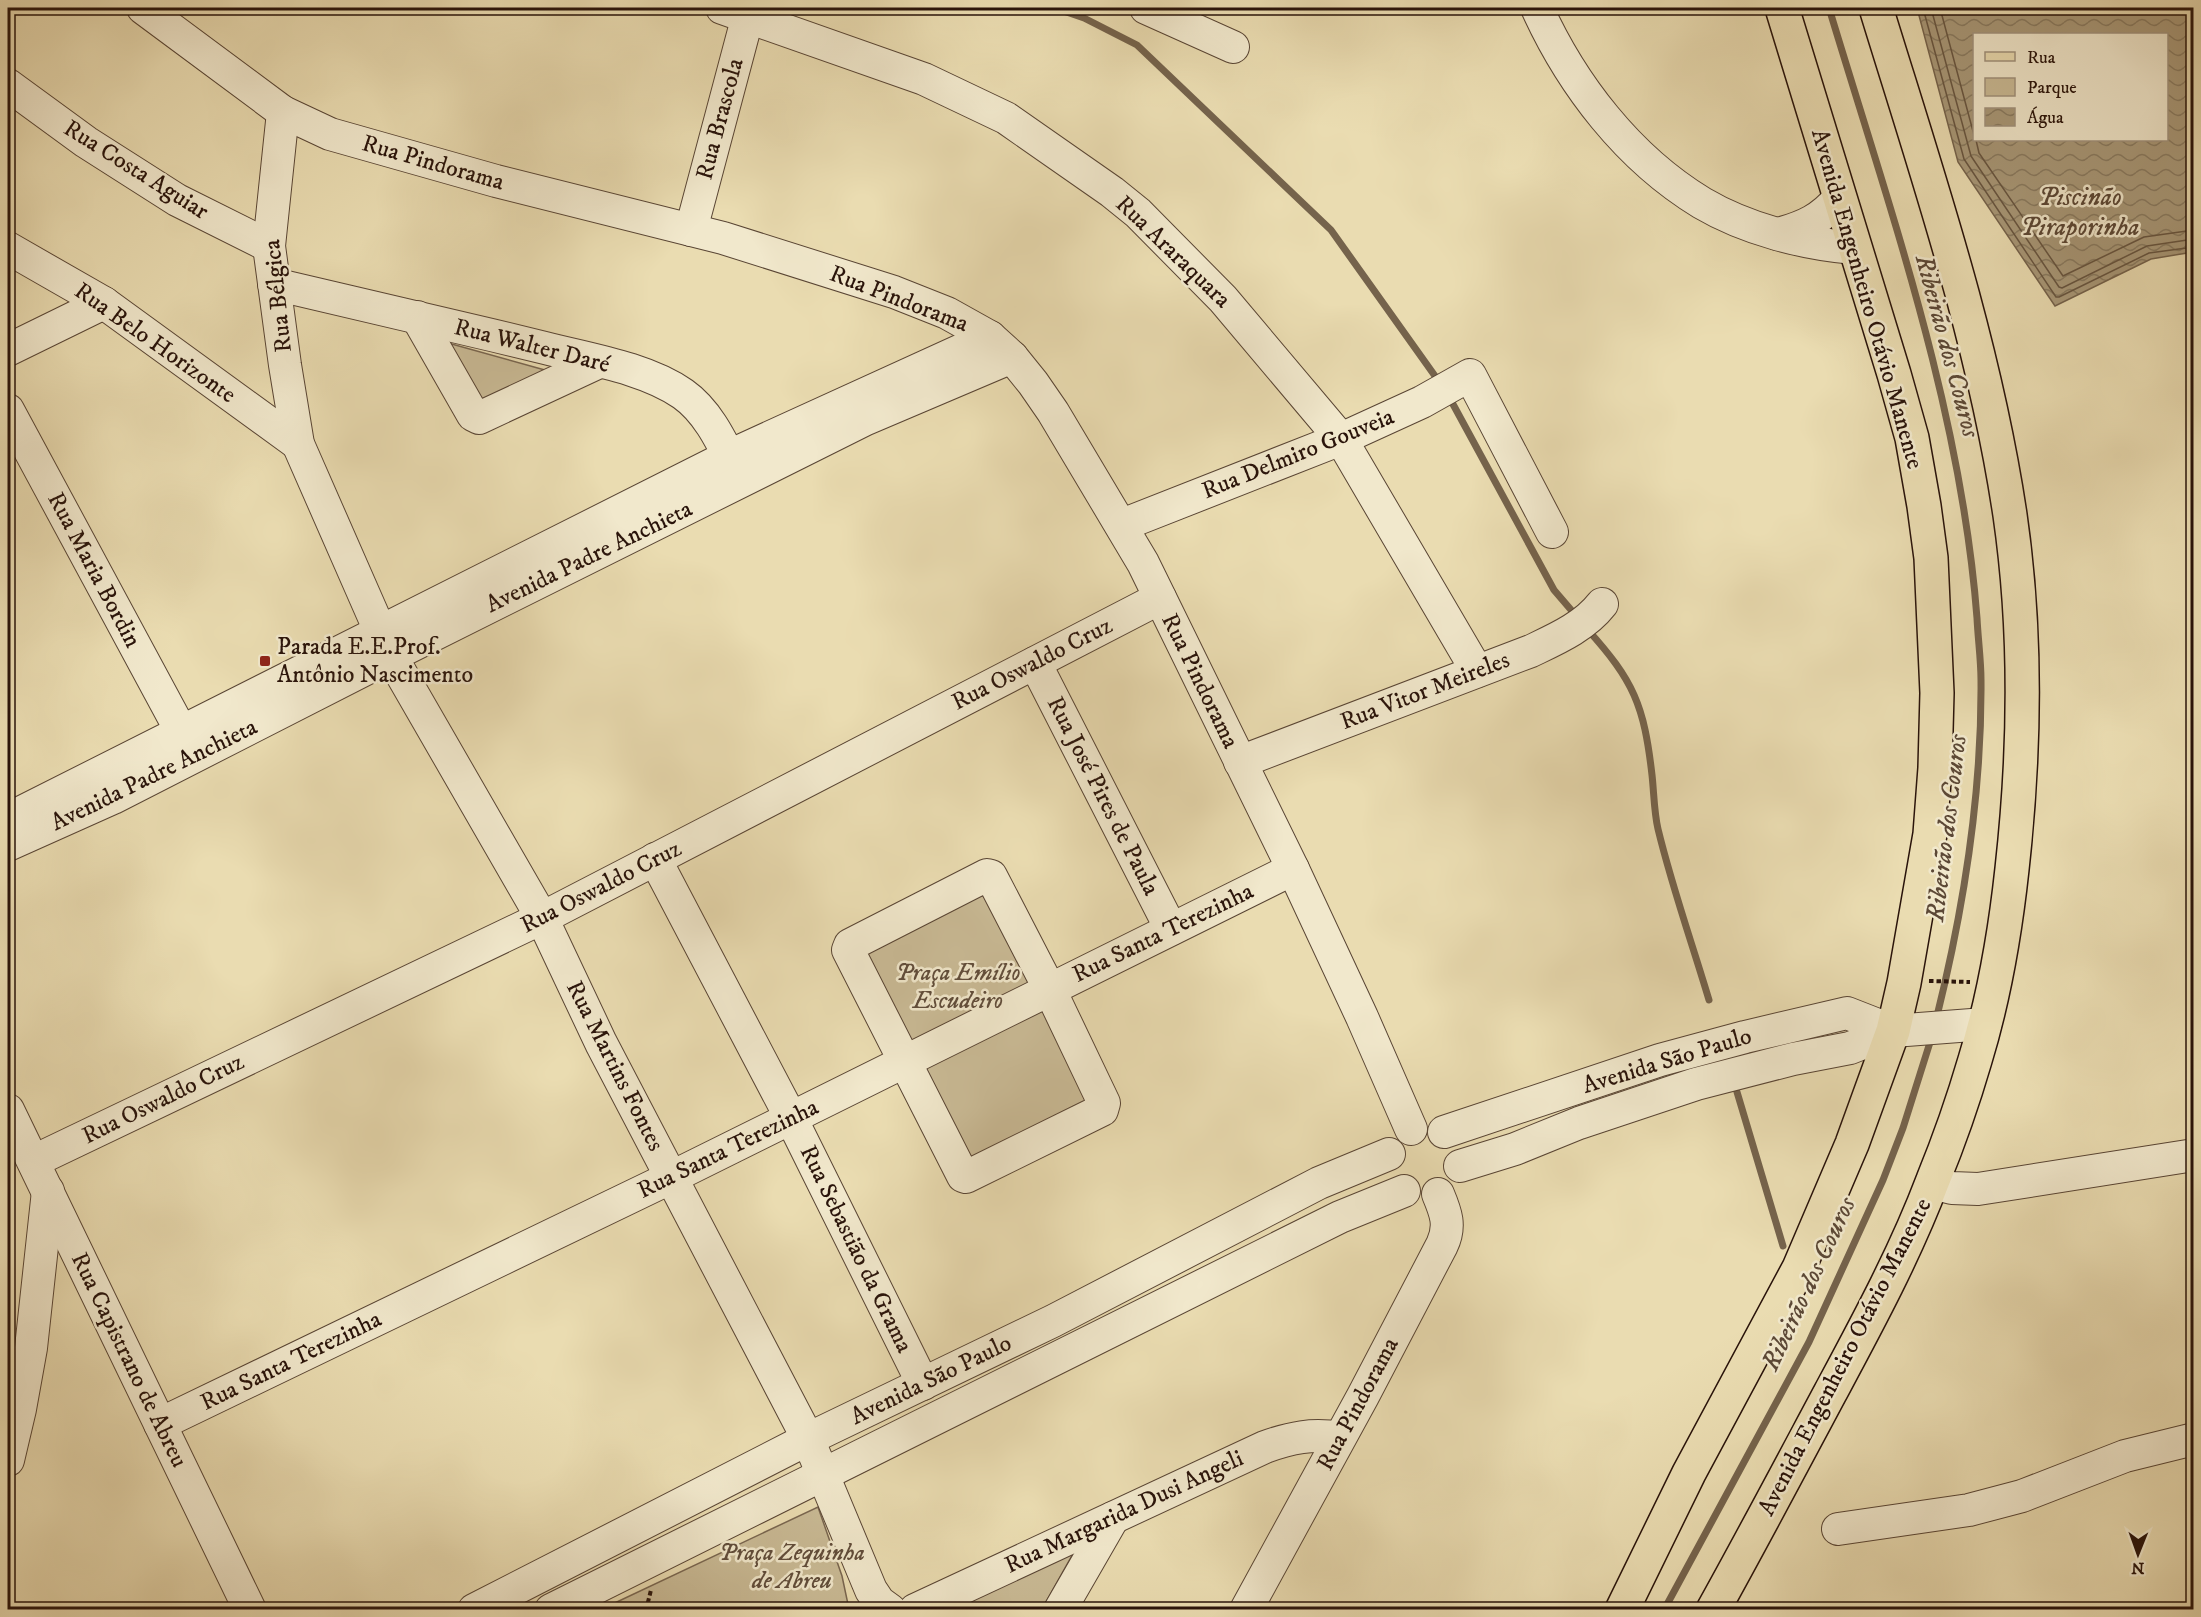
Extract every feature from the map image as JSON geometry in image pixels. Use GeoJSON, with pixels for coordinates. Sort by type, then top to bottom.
{"type":"FeatureCollection","features":[{"type":"Feature","properties":{"kind":"main road","name":"Avenida Engenheiro Otávio Manente"},"geometry":{"type":"LineString","coordinates":[[1622,1610],[1689,1473],[1799,1268],[1902,1030],[1906,973],[1930,834],[1937,693],[1935,609],[1931,558],[1912,438],[1782,8]]}},
{"type":"Feature","properties":{"kind":"main road","name":"Avenida Engenheiro Otávio Manente"},"geometry":{"type":"LineString","coordinates":[[1713,1610],[1859,1338],[1932,1184],[1965,1092],[1985,1024],[2003,938],[2018,816],[2022,642],[2010,517],[1999,450],[1970,323],[1876,8]]}},
{"type":"Feature","properties":{"kind":"street","name":"Rua Pindorama"},"geometry":{"type":"LineString","coordinates":[[143,8],[283,112],[330,134],[723,238],[894,292],[947,313],[1001,347],[1053,412],[1122,525],[1293,869],[1411,1129]]}},
{"type":"Feature","properties":{"kind":"street"},"geometry":{"type":"LineString","coordinates":[[1146,8],[1233,47]]}},
{"type":"Feature","properties":{"kind":"street"},"geometry":{"type":"LineString","coordinates":[[1537,8],[1561,56],[1590,100],[1612,125],[1667,178],[1704,204],[1778,234],[1820,244],[1854,248]]}},
{"type":"Feature","properties":{"kind":"street","name":"Rua Brascola"},"geometry":{"type":"LineString","coordinates":[[691,230],[740,11]]}},
{"type":"Feature","properties":{"kind":"street","name":"Rua Araraquara"},"geometry":{"type":"LineString","coordinates":[[740,11],[924,80],[1006,118],[1112,192],[1138,213],[1223,299],[1341,439],[1477,671]]}},
{"type":"Feature","properties":{"kind":"street","name":"Rua Costa Aguiar"},"geometry":{"type":"LineString","coordinates":[[8,85],[86,142],[177,200],[269,246]]}},
{"type":"Feature","properties":{"kind":"street","name":"Rua Bélgica"},"geometry":{"type":"LineString","coordinates":[[283,112],[269,246],[298,444]]}},
{"type":"Feature","properties":{"kind":"street"},"geometry":{"type":"LineString","coordinates":[[1778,234],[1795,230],[1820,218],[1839,198]]}},
{"type":"Feature","properties":{"kind":"street","name":"Rua Belo Horizonte"},"geometry":{"type":"LineString","coordinates":[[8,248],[104,303],[298,444]]}},
{"type":"Feature","properties":{"kind":"street","name":"Rua Walter Daré"},"geometry":{"type":"LineString","coordinates":[[274,284],[599,362],[658,380],[684,394],[704,414],[735,469]]}},
{"type":"Feature","properties":{"kind":"street"},"geometry":{"type":"LineString","coordinates":[[8,350],[104,303]]}},
{"type":"Feature","properties":{"kind":"street"},"geometry":{"type":"LineString","coordinates":[[417,317],[473,415],[478,418],[599,362]]}},
{"type":"Feature","properties":{"kind":"street","name":"Avenida Padre Anchieta"},"geometry":{"type":"LineString","coordinates":[[8,824],[113,798],[385,644],[735,469],[1001,347]]}},
{"type":"Feature","properties":{"kind":"street","name":"Rua Delmiro Gouveia"},"geometry":{"type":"LineString","coordinates":[[1122,525],[1341,439],[1422,402],[1465,378],[1552,532]]}},
{"type":"Feature","properties":{"kind":"street","name":"Rua Maria Bordin"},"geometry":{"type":"LineString","coordinates":[[8,410],[182,731]]}},
{"type":"Feature","properties":{"kind":"street","name":"Rua Martins Fontes"},"geometry":{"type":"LineString","coordinates":[[298,444],[385,644],[542,918],[601,1042],[824,1472],[871,1590],[879,1602],[890,1610]]}},
{"type":"Feature","properties":{"kind":"street","name":"Rua Oswaldo Cruz"},"geometry":{"type":"LineString","coordinates":[[34,1161],[542,918],[1160,598]]}},
{"type":"Feature","properties":{"kind":"street","name":"Rua Vitor Meireles"},"geometry":{"type":"LineString","coordinates":[[1240,762],[1531,651],[1588,617]]}},
{"type":"Feature","properties":{"kind":"street","name":"Avenida Padre Anchieta"},"geometry":{"type":"LineString","coordinates":[[8,824],[182,731],[385,644]]}},
{"type":"Feature","properties":{"kind":"street","name":"Rua José Pires de Paula"},"geometry":{"type":"LineString","coordinates":[[1035,663],[1171,929]]}},
{"type":"Feature","properties":{"kind":"street","name":"Rua Sebastião da Grama"},"geometry":{"type":"LineString","coordinates":[[655,859],[791,1118],[923,1384]]}},
{"type":"Feature","properties":{"kind":"street","name":"Rua Santa Terezinha"},"geometry":{"type":"LineString","coordinates":[[160,1424],[672,1177],[1293,869]]}},
{"type":"Feature","properties":{"kind":"street"},"geometry":{"type":"LineString","coordinates":[[987,875],[991,876],[1050,990],[1104,1107],[969,1177],[963,1176],[904,1061],[848,947],[987,875]]}},
{"type":"Feature","properties":{"kind":"street","name":"Avenida São Paulo"},"geometry":{"type":"LineString","coordinates":[[1444,1132],[1660,1060],[1745,1036],[1847,1013],[1902,1030]]}},
{"type":"Feature","properties":{"kind":"street","name":"Avenida São Paulo"},"geometry":{"type":"LineString","coordinates":[[1460,1166],[1515,1149],[1579,1123],[1696,1084],[1793,1059],[1850,1048],[1902,1030],[1985,1024]]}},
{"type":"Feature","properties":{"kind":"street","name":"Rua Capistrano de Abreu"},"geometry":{"type":"LineString","coordinates":[[8,1110],[250,1610]]}},
{"type":"Feature","properties":{"kind":"street"},"geometry":{"type":"LineString","coordinates":[[1428,1126],[1444,1132],[1453,1141],[1459,1153],[1460,1166],[1456,1178],[1449,1188],[1426,1197],[1414,1196],[1404,1191],[1397,1185],[1389,1170],[1389,1154],[1397,1139],[1411,1129],[1428,1126]]}},
{"type":"Feature","properties":{"kind":"street","name":"Avenida São Paulo"},"geometry":{"type":"LineString","coordinates":[[474,1610],[808,1440],[1100,1297],[1319,1183],[1389,1154]]}},
{"type":"Feature","properties":{"kind":"street"},"geometry":{"type":"LineString","coordinates":[[1932,1184],[1952,1188],[1978,1189],[2193,1155]]}},
{"type":"Feature","properties":{"kind":"street"},"geometry":{"type":"LineString","coordinates":[[8,1460],[31,1348],[48,1191]]}},
{"type":"Feature","properties":{"kind":"street","name":"Avenida São Paulo"},"geometry":{"type":"LineString","coordinates":[[551,1610],[824,1472],[1340,1217],[1404,1191]]}},
{"type":"Feature","properties":{"kind":"street","name":"Rua Pindorama"},"geometry":{"type":"LineString","coordinates":[[1246,1610],[1448,1233],[1446,1213],[1438,1194]]}},
{"type":"Feature","properties":{"kind":"street"},"geometry":{"type":"LineString","coordinates":[[1100,1297],[1116,1329]]}},
{"type":"Feature","properties":{"kind":"street","name":"Rua Margarida Dusi Angeli"},"geometry":{"type":"LineString","coordinates":[[915,1610],[1265,1447],[1311,1435],[1339,1438]]}},
{"type":"Feature","properties":{"kind":"street"},"geometry":{"type":"LineString","coordinates":[[1838,1529],[1969,1510],[2022,1496],[2075,1473],[2125,1456],[2193,1439]]}},
{"type":"Feature","properties":{"kind":"street"},"geometry":{"type":"LineString","coordinates":[[664,1514],[682,1544]]}},
{"type":"Feature","properties":{"kind":"street"},"geometry":{"type":"LineString","coordinates":[[1060,1610],[1113,1518]]}},
{"type":"Feature","properties":{"kind":"street"},"geometry":{"type":"LineString","coordinates":[[1079,1534],[1084,1543],[1084,1567]]}},
{"type":"Feature","properties":{"kind":"path"},"geometry":{"type":"LineString","coordinates":[[1931,981],[1960,981]]}},
{"type":"Feature","properties":{"kind":"green space"},"geometry":{"type":"Polygon","coordinates":[[[448,343],[552,372],[479,407],[448,343]]]}},
{"type":"Feature","properties":{"kind":"green space","name":"Praça Emílio Escudeiro"},"geometry":{"type":"Polygon","coordinates":[[[989,886],[1092,1105],[969,1170],[861,952],[989,886]]]}},
{"type":"Feature","properties":{"kind":"green space","name":"Praça Zequinha de Abreu"},"geometry":{"type":"Polygon","coordinates":[[[818,1507],[842,1576],[849,1609],[602,1609],[818,1507]]]}},
{"type":"Feature","properties":{"kind":"green space"},"geometry":{"type":"Polygon","coordinates":[[[1075,1550],[1042,1609],[942,1610],[1075,1550]]]}},
{"type":"Feature","properties":{"kind":"water","name":"Piscinão Piraporinha"},"geometry":{"type":"Polygon","coordinates":[[[1917,8],[2193,8],[2193,252],[2151,259],[2055,306],[1958,162],[1917,8]]]}},
{"type":"Feature","properties":{"kind":"waterway"},"geometry":{"type":"LineString","coordinates":[[1055,8],[1084,18],[1137,45],[1331,230],[1440,383]]}},
{"type":"Feature","properties":{"kind":"waterway","name":"Ribeirão dos Couros"},"geometry":{"type":"LineString","coordinates":[[1829,8],[1919,309],[1956,463],[1969,540],[1981,672],[1981,723],[1975,809],[1963,894],[1936,1020]]}},
{"type":"Feature","properties":{"kind":"waterway"},"geometry":{"type":"LineString","coordinates":[[1448,395],[1554,590],[1578,618]]}},
{"type":"Feature","properties":{"kind":"waterway"},"geometry":{"type":"LineString","coordinates":[[1587,629],[1616,664],[1634,695],[1640,712],[1649,751],[1658,829],[1709,1000]]}},
{"type":"Feature","properties":{"kind":"waterway","name":"Ribeirão dos Couros"},"geometry":{"type":"LineString","coordinates":[[1664,1610],[1809,1342],[1883,1180],[1903,1128],[1932,1036]]}},
{"type":"Feature","properties":{"kind":"waterway"},"geometry":{"type":"LineString","coordinates":[[1737,1092],[1783,1246]]}},
{"type":"Feature","properties":{"kind":"place","name":"Parada E.E.Prof. Antônio Nascimento"},"geometry":{"type":"Point","coordinates":[265,661]}}]}
